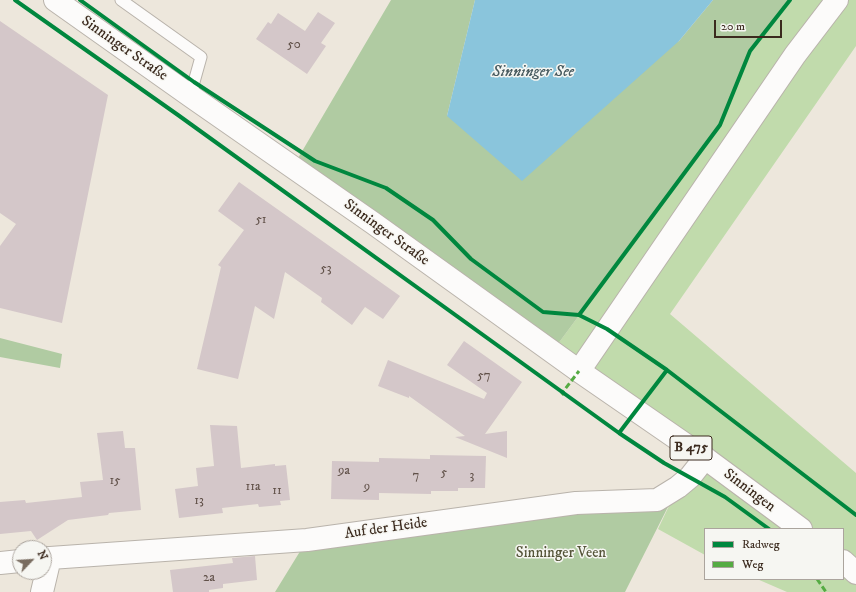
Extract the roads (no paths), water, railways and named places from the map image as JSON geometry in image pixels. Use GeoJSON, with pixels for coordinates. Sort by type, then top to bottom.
{"type":"FeatureCollection","features":[{"type":"Feature","properties":{"kind":"main road","name":"Sinninger Straße"},"geometry":{"type":"LineString","coordinates":[[55,0],[373,223],[579,371]]}},
{"type":"Feature","properties":{"kind":"main road"},"geometry":{"type":"LineString","coordinates":[[579,371],[795,55],[837,0]]}},
{"type":"Feature","properties":{"kind":"main road","name":"Sinningen"},"geometry":{"type":"LineString","coordinates":[[579,371],[705,458],[800,528]]}},
{"type":"Feature","properties":{"kind":"main road","name":"Auf der Heide"},"geometry":{"type":"LineString","coordinates":[[52,558],[307,540],[576,503],[657,500],[678,487],[690,477],[705,458]]}},
{"type":"Feature","properties":{"kind":"main road"},"geometry":{"type":"LineString","coordinates":[[0,563],[12,562]]}},
{"type":"Feature","properties":{"kind":"main road"},"geometry":{"type":"LineString","coordinates":[[844,562],[856,573]]}},
{"type":"Feature","properties":{"kind":"main road","name":"Auf der Heide"},"geometry":{"type":"LineString","coordinates":[[42,592],[44,580]]}},
{"type":"Feature","properties":{"kind":"lane"},"geometry":{"type":"LineString","coordinates":[[121,0],[202,57],[194,82],[192,97]]}},
{"type":"Feature","properties":{"kind":"water","name":"Sinninger See"},"geometry":{"type":"Polygon","coordinates":[[[475,0],[713,0],[679,41],[522,181],[447,116],[475,0]]]}},
{"type":"Feature","properties":{"kind":"park label","name":"Sinninger Veen"},"geometry":{"type":"Point","coordinates":[561,554]}}]}
